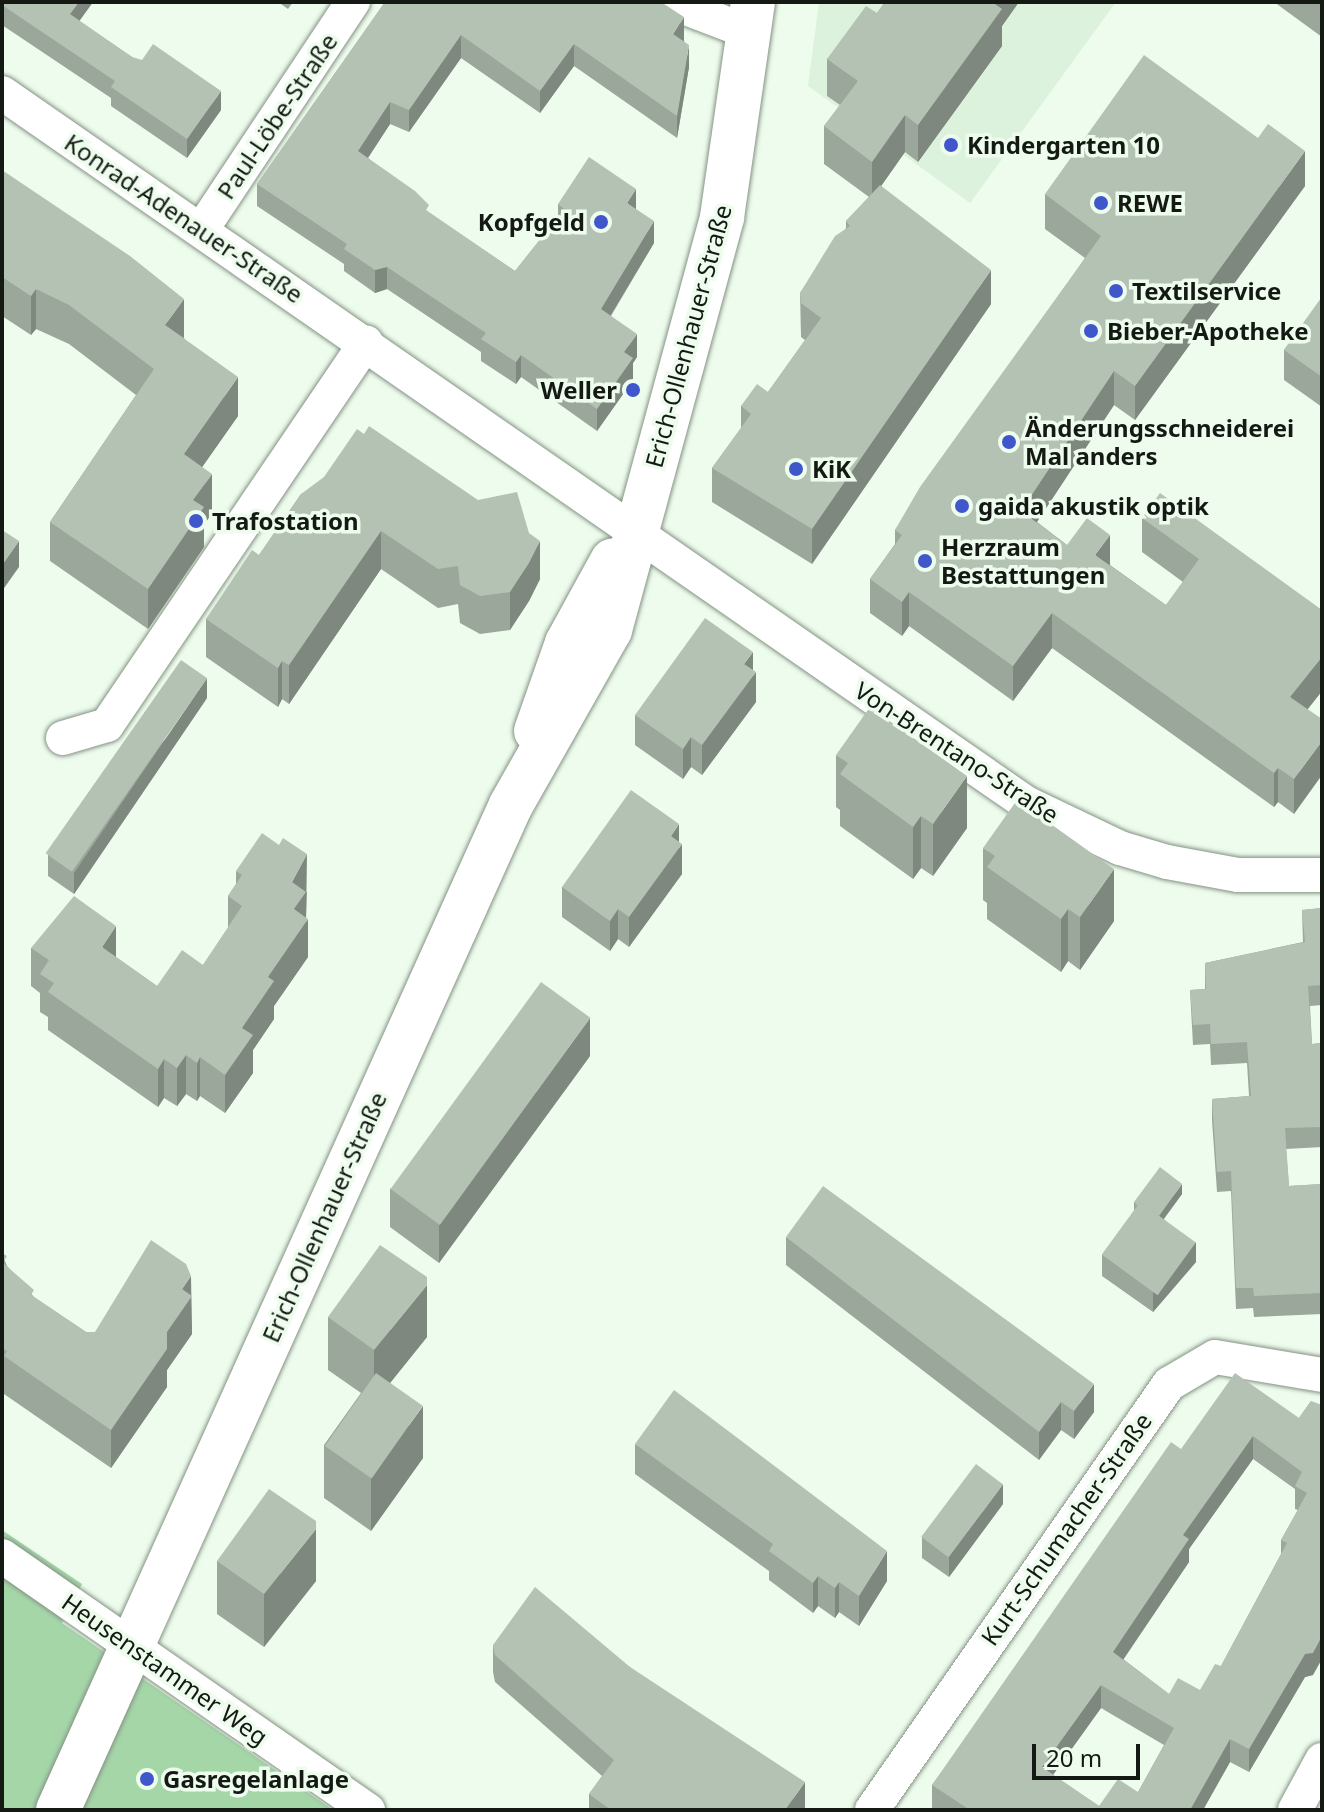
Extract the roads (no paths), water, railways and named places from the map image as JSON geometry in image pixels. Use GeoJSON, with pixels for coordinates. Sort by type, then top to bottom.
{"type":"FeatureCollection","features":[{"type":"Feature","properties":{"kind":"street","name":"Paul-Löbe-Straße"},"geometry":{"type":"LineString","coordinates":[[202,229],[353,2]]}},
{"type":"Feature","properties":{"kind":"street"},"geometry":{"type":"LineString","coordinates":[[670,2],[752,17]]}},
{"type":"Feature","properties":{"kind":"street","name":"Erich-Ollenhauer-Straße"},"geometry":{"type":"LineString","coordinates":[[58,1810],[130,1644],[518,790],[599,657],[634,525],[705,291],[752,17]]}},
{"type":"Feature","properties":{"kind":"street","name":"Konrad-Adenauer-Straße"},"geometry":{"type":"LineString","coordinates":[[2,93],[634,525]]}},
{"type":"Feature","properties":{"kind":"street"},"geometry":{"type":"LineString","coordinates":[[63,738],[107,725],[366,343]]}},
{"type":"Feature","properties":{"kind":"street","name":"Von-Brentano-Straße"},"geometry":{"type":"LineString","coordinates":[[634,525],[963,762],[1070,826],[1167,862],[1238,875],[1322,875]]}},
{"type":"Feature","properties":{"kind":"street","name":"Kurt-Schumacher-Straße"},"geometry":{"type":"LineString","coordinates":[[872,1810],[1176,1377],[1215,1357],[1322,1375]]}},
{"type":"Feature","properties":{"kind":"street","name":"Heusenstammer Weg"},"geometry":{"type":"LineString","coordinates":[[2,1556],[368,1810]]}},
{"type":"Feature","properties":{"kind":"street"},"geometry":{"type":"LineString","coordinates":[[1295,1810],[1322,1760]]}},
{"type":"Feature","properties":{"kind":"place","name":"Kindergarten 10"},"geometry":{"type":"Point","coordinates":[951,145]}},
{"type":"Feature","properties":{"kind":"place","name":"REWE"},"geometry":{"type":"Point","coordinates":[1101,203]}},
{"type":"Feature","properties":{"kind":"place","name":"Kopfgeld"},"geometry":{"type":"Point","coordinates":[601,222]}},
{"type":"Feature","properties":{"kind":"place","name":"Textilservice"},"geometry":{"type":"Point","coordinates":[1116,291]}},
{"type":"Feature","properties":{"kind":"place","name":"Bieber-Apotheke"},"geometry":{"type":"Point","coordinates":[1091,331]}},
{"type":"Feature","properties":{"kind":"place","name":"Weller"},"geometry":{"type":"Point","coordinates":[633,390]}},
{"type":"Feature","properties":{"kind":"place","name":"Änderungsschneiderei Mal anders"},"geometry":{"type":"Point","coordinates":[1009,442]}},
{"type":"Feature","properties":{"kind":"place","name":"KiK"},"geometry":{"type":"Point","coordinates":[796,469]}},
{"type":"Feature","properties":{"kind":"place","name":"gaida akustik optik"},"geometry":{"type":"Point","coordinates":[962,506]}},
{"type":"Feature","properties":{"kind":"place","name":"Trafostation"},"geometry":{"type":"Point","coordinates":[196,521]}},
{"type":"Feature","properties":{"kind":"place","name":"Herzraum Bestattungen"},"geometry":{"type":"Point","coordinates":[925,561]}},
{"type":"Feature","properties":{"kind":"place","name":"Gasregelanlage"},"geometry":{"type":"Point","coordinates":[147,1779]}}]}
